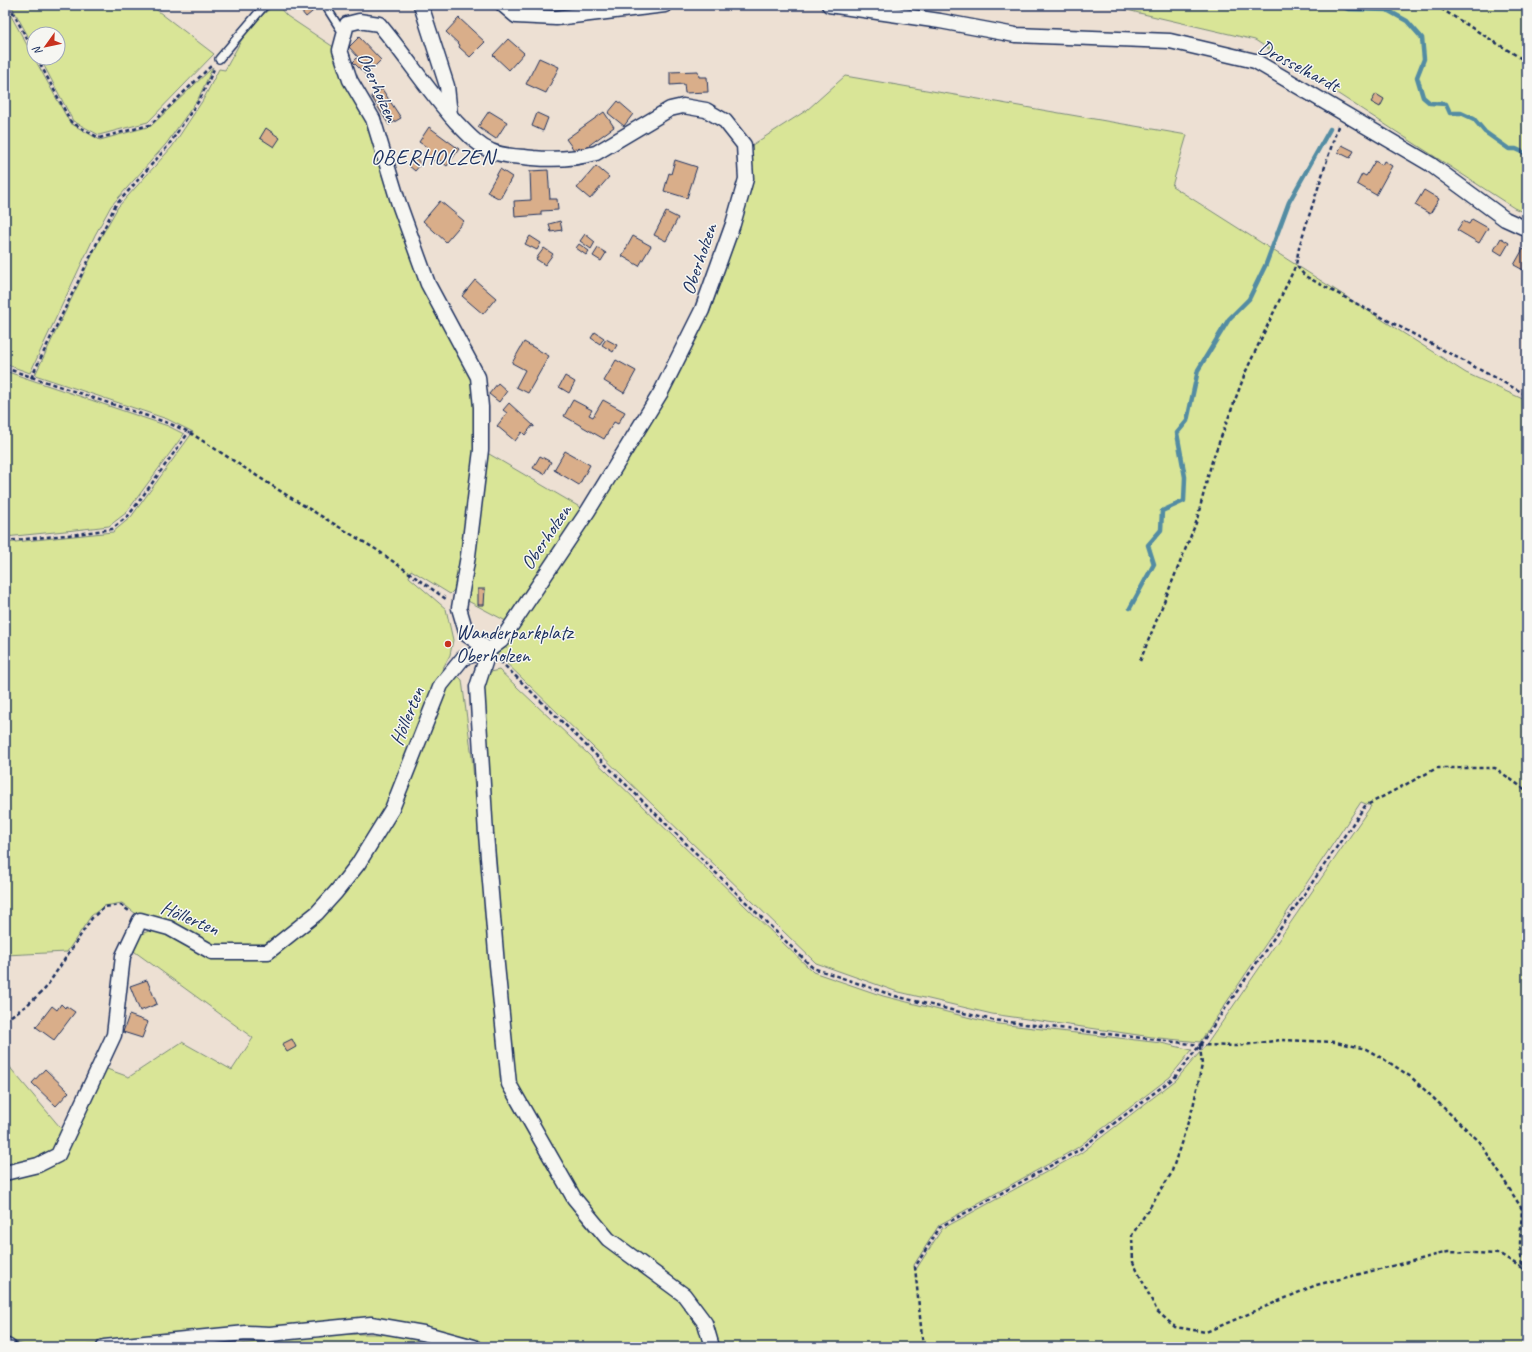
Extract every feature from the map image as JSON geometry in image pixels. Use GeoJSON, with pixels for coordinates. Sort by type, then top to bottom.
{"type":"FeatureCollection","features":[{"type":"Feature","properties":{"kind":"street"},"geometry":{"type":"LineString","coordinates":[[421,5],[446,86],[450,115]]}},
{"type":"Feature","properties":{"kind":"street"},"geometry":{"type":"LineString","coordinates":[[503,5],[516,16],[556,18],[664,5]]}},
{"type":"Feature","properties":{"kind":"street","name":"Drosselhardt"},"geometry":{"type":"LineString","coordinates":[[828,5],[940,21],[1015,35],[1170,41],[1255,61],[1430,164],[1505,219],[1527,229]]}},
{"type":"Feature","properties":{"kind":"street","name":"Oberholzen"},"geometry":{"type":"LineString","coordinates":[[359,21],[379,24],[450,115],[472,138],[491,151],[505,155],[570,159],[596,153],[670,109],[683,106],[706,110],[726,121],[744,145],[746,179],[733,224],[702,310],[661,392],[588,511],[501,641],[489,650],[467,635],[459,608],[468,556],[481,450],[481,407],[478,377],[428,284],[398,201],[373,119],[350,80],[340,50],[347,24],[359,21]]}},
{"type":"Feature","properties":{"kind":"street"},"geometry":{"type":"LineString","coordinates":[[489,650],[477,687],[486,842],[510,1084],[574,1198],[608,1238],[684,1295],[705,1323],[712,1347]]}},
{"type":"Feature","properties":{"kind":"street","name":"Höllerten"},"geometry":{"type":"LineString","coordinates":[[5,1173],[38,1166],[58,1155],[114,1035],[123,956],[140,920],[168,928],[212,952],[268,952],[317,913],[358,864],[392,809],[441,685],[463,658],[489,650]]}},
{"type":"Feature","properties":{"kind":"street"},"geometry":{"type":"LineString","coordinates":[[104,1347],[246,1333],[270,1334],[371,1324],[423,1333],[474,1347]]}},
{"type":"Feature","properties":{"kind":"street"},"geometry":{"type":"LineString","coordinates":[[5,1345],[9,1347]]}},
{"type":"Feature","properties":{"kind":"lane"},"geometry":{"type":"LineString","coordinates":[[219,59],[265,5]]}},
{"type":"Feature","properties":{"kind":"lane","name":"Oberholzen"},"geometry":{"type":"LineString","coordinates":[[325,5],[344,35]]}},
{"type":"Feature","properties":{"kind":"path"},"geometry":{"type":"LineString","coordinates":[[9,5],[26,37]]}},
{"type":"Feature","properties":{"kind":"path"},"geometry":{"type":"LineString","coordinates":[[1435,5],[1527,62]]}},
{"type":"Feature","properties":{"kind":"path"},"geometry":{"type":"LineString","coordinates":[[41,66],[71,122],[99,138],[150,125],[219,59]]}},
{"type":"Feature","properties":{"kind":"path"},"geometry":{"type":"LineString","coordinates":[[31,378],[115,206],[168,146],[200,99],[219,59]]}},
{"type":"Feature","properties":{"kind":"path"},"geometry":{"type":"LineString","coordinates":[[1140,661],[1196,524],[1212,461],[1246,371],[1296,265],[1299,247],[1342,112]]}},
{"type":"Feature","properties":{"kind":"path"},"geometry":{"type":"LineString","coordinates":[[1296,265],[1305,276],[1527,395]]}},
{"type":"Feature","properties":{"kind":"path"},"geometry":{"type":"LineString","coordinates":[[5,368],[168,423],[189,432],[288,496],[377,550],[459,608]]}},
{"type":"Feature","properties":{"kind":"path"},"geometry":{"type":"LineString","coordinates":[[5,541],[112,529],[129,515],[189,432]]}},
{"type":"Feature","properties":{"kind":"path"},"geometry":{"type":"LineString","coordinates":[[489,650],[813,968],[895,996],[992,1020],[1200,1045],[1236,1046],[1281,1040],[1336,1042],[1366,1049],[1390,1063],[1411,1076],[1480,1142],[1522,1209],[1520,1243],[1522,1268]]}},
{"type":"Feature","properties":{"kind":"path"},"geometry":{"type":"LineString","coordinates":[[923,1347],[915,1267],[940,1227],[1079,1150],[1175,1077],[1200,1045],[1365,806],[1437,768],[1495,768],[1527,791]]}},
{"type":"Feature","properties":{"kind":"path"},"geometry":{"type":"LineString","coordinates":[[5,1020],[26,1006],[45,989],[92,918],[104,907],[121,905],[140,920]]}},
{"type":"Feature","properties":{"kind":"path"},"geometry":{"type":"LineString","coordinates":[[1200,1045],[1202,1065],[1193,1107],[1171,1174],[1132,1235],[1133,1262],[1157,1311],[1175,1327],[1206,1332],[1316,1285],[1448,1252],[1500,1254],[1527,1272]]}},
{"type":"Feature","properties":{"kind":"green space"},"geometry":{"type":"Polygon","coordinates":[[[5,5],[26,43],[26,66],[39,66],[70,123],[100,140],[151,126],[213,67],[198,99],[166,144],[111,206],[95,235],[30,373],[5,364],[5,5]]]}},
{"type":"Feature","properties":{"kind":"green space"},"geometry":{"type":"Polygon","coordinates":[[[11,5],[156,5],[154,8],[214,54],[148,122],[99,135],[73,121],[44,66],[66,66],[66,26],[26,26],[26,32],[11,5]]]}},
{"type":"Feature","properties":{"kind":"green space"},"geometry":{"type":"Polygon","coordinates":[[[274,5],[277,5],[287,16],[335,48],[367,119],[469,369],[476,405],[475,447],[460,572],[455,589],[450,594],[411,570],[409,577],[446,609],[453,640],[450,655],[435,683],[390,808],[316,912],[267,949],[213,951],[140,917],[122,903],[104,906],[91,916],[67,952],[5,955],[5,543],[113,532],[131,517],[193,432],[167,419],[35,375],[101,237],[118,207],[172,147],[203,100],[219,69],[225,70],[248,28],[274,5]]]}},
{"type":"Feature","properties":{"kind":"green space"},"geometry":{"type":"Polygon","coordinates":[[[1109,5],[1527,5],[1527,214],[1514,208],[1255,40],[1109,5]]]}},
{"type":"Feature","properties":{"kind":"green space"},"geometry":{"type":"Polygon","coordinates":[[[845,76],[1187,135],[1172,186],[1466,373],[1527,401],[1527,1347],[718,1347],[711,1323],[610,1235],[579,1193],[513,1079],[481,690],[484,676],[490,672],[499,670],[606,771],[813,972],[883,996],[991,1023],[1161,1043],[1192,1050],[1170,1077],[1077,1148],[939,1225],[914,1265],[915,1271],[942,1229],[1081,1153],[1176,1080],[1207,1044],[1371,806],[1361,802],[1200,1042],[1159,1038],[992,1014],[895,991],[816,963],[496,653],[669,394],[709,314],[740,225],[752,179],[749,147],[807,110],[845,76]]]}},
{"type":"Feature","properties":{"kind":"green space"},"geometry":{"type":"Polygon","coordinates":[[[5,371],[168,426],[184,434],[126,513],[109,526],[5,537],[5,371]]]}},
{"type":"Feature","properties":{"kind":"green space"},"geometry":{"type":"Polygon","coordinates":[[[484,451],[583,509],[506,621],[466,600],[484,451]]]}},
{"type":"Feature","properties":{"kind":"green space"},"geometry":{"type":"Polygon","coordinates":[[[458,676],[462,680],[472,758],[491,966],[505,1085],[568,1203],[590,1231],[608,1248],[681,1300],[701,1328],[707,1347],[494,1347],[471,1338],[409,1323],[376,1321],[67,1347],[28,1347],[5,1338],[5,1178],[48,1168],[104,1068],[129,1077],[182,1042],[232,1070],[253,1038],[131,949],[134,942],[141,934],[149,931],[167,933],[211,958],[270,955],[322,915],[395,814],[420,757],[442,693],[453,678],[458,676]]]}},
{"type":"Feature","properties":{"kind":"green space"},"geometry":{"type":"Polygon","coordinates":[[[5,1059],[12,1070],[65,1133],[55,1153],[5,1170],[5,1059]]]}},
{"type":"Feature","properties":{"kind":"green space"},"geometry":{"type":"Polygon","coordinates":[[[341,1334],[389,1334],[457,1347],[209,1347],[341,1334]]]}},
{"type":"Feature","properties":{"kind":"building"},"geometry":{"type":"Polygon","coordinates":[[[296,5],[316,5],[318,7],[306,17],[296,5]]]}},
{"type":"Feature","properties":{"kind":"building"},"geometry":{"type":"Polygon","coordinates":[[[459,18],[485,42],[470,57],[446,32],[459,18]]]}},
{"type":"Feature","properties":{"kind":"building"},"geometry":{"type":"Polygon","coordinates":[[[359,37],[381,60],[366,75],[353,62],[358,57],[349,47],[359,37]]]}},
{"type":"Feature","properties":{"kind":"building"},"geometry":{"type":"Polygon","coordinates":[[[508,39],[524,53],[509,70],[493,55],[508,39]]]}},
{"type":"Feature","properties":{"kind":"building"},"geometry":{"type":"Polygon","coordinates":[[[539,58],[559,67],[546,93],[526,84],[539,58]]]}},
{"type":"Feature","properties":{"kind":"building"},"geometry":{"type":"Polygon","coordinates":[[[698,71],[699,77],[707,77],[708,92],[685,93],[684,84],[670,85],[670,72],[698,71]]]}},
{"type":"Feature","properties":{"kind":"building"},"geometry":{"type":"Polygon","coordinates":[[[382,89],[401,118],[389,125],[371,96],[382,89]]]}},
{"type":"Feature","properties":{"kind":"building"},"geometry":{"type":"Polygon","coordinates":[[[1376,94],[1384,99],[1380,107],[1371,102],[1376,94]]]}},
{"type":"Feature","properties":{"kind":"building"},"geometry":{"type":"Polygon","coordinates":[[[618,101],[633,114],[624,126],[608,113],[618,101]]]}},
{"type":"Feature","properties":{"kind":"building"},"geometry":{"type":"Polygon","coordinates":[[[489,111],[507,122],[496,139],[478,127],[489,111]]]}},
{"type":"Feature","properties":{"kind":"building"},"geometry":{"type":"Polygon","coordinates":[[[604,112],[614,127],[577,154],[566,139],[604,112]]]}},
{"type":"Feature","properties":{"kind":"building"},"geometry":{"type":"Polygon","coordinates":[[[537,113],[548,118],[543,131],[532,126],[537,113]]]}},
{"type":"Feature","properties":{"kind":"building"},"geometry":{"type":"Polygon","coordinates":[[[429,127],[459,149],[447,166],[438,159],[436,162],[424,154],[428,148],[419,142],[429,127]]]}},
{"type":"Feature","properties":{"kind":"building"},"geometry":{"type":"Polygon","coordinates":[[[266,128],[280,138],[274,147],[260,138],[266,128]]]}},
{"type":"Feature","properties":{"kind":"building"},"geometry":{"type":"Polygon","coordinates":[[[1342,145],[1354,151],[1350,158],[1338,152],[1342,145]]]}},
{"type":"Feature","properties":{"kind":"building"},"geometry":{"type":"Polygon","coordinates":[[[415,157],[421,164],[415,171],[408,165],[415,157]]]}},
{"type":"Feature","properties":{"kind":"building"},"geometry":{"type":"Polygon","coordinates":[[[675,160],[697,167],[687,198],[664,191],[669,173],[671,174],[675,160]]]}},
{"type":"Feature","properties":{"kind":"building"},"geometry":{"type":"Polygon","coordinates":[[[1375,161],[1382,165],[1384,161],[1392,166],[1376,195],[1357,184],[1362,174],[1366,176],[1375,161]]]}},
{"type":"Feature","properties":{"kind":"building"},"geometry":{"type":"Polygon","coordinates":[[[596,166],[609,177],[590,199],[577,188],[596,166]]]}},
{"type":"Feature","properties":{"kind":"building"},"geometry":{"type":"Polygon","coordinates":[[[500,169],[512,177],[500,199],[487,192],[500,169]]]}},
{"type":"Feature","properties":{"kind":"building"},"geometry":{"type":"Polygon","coordinates":[[[548,170],[550,199],[557,199],[558,210],[541,211],[541,215],[515,217],[514,201],[531,200],[530,171],[548,170]]]}},
{"type":"Feature","properties":{"kind":"building"},"geometry":{"type":"Polygon","coordinates":[[[1424,190],[1439,199],[1430,214],[1415,205],[1424,190]]]}},
{"type":"Feature","properties":{"kind":"building"},"geometry":{"type":"Polygon","coordinates":[[[440,201],[464,221],[446,242],[423,221],[440,201]]]}},
{"type":"Feature","properties":{"kind":"building"},"geometry":{"type":"Polygon","coordinates":[[[666,212],[678,218],[666,241],[654,235],[666,212]]]}},
{"type":"Feature","properties":{"kind":"building"},"geometry":{"type":"Polygon","coordinates":[[[1472,219],[1488,228],[1479,243],[1457,230],[1463,221],[1469,224],[1472,219]]]}},
{"type":"Feature","properties":{"kind":"building"},"geometry":{"type":"Polygon","coordinates":[[[560,221],[562,230],[551,232],[549,224],[560,221]]]}},
{"type":"Feature","properties":{"kind":"building"},"geometry":{"type":"Polygon","coordinates":[[[585,234],[595,242],[591,249],[580,241],[585,234]]]}},
{"type":"Feature","properties":{"kind":"building"},"geometry":{"type":"Polygon","coordinates":[[[530,236],[541,243],[537,250],[525,244],[530,236]]]}},
{"type":"Feature","properties":{"kind":"building"},"geometry":{"type":"Polygon","coordinates":[[[633,236],[651,246],[639,266],[622,256],[633,236]]]}},
{"type":"Feature","properties":{"kind":"building"},"geometry":{"type":"Polygon","coordinates":[[[1501,238],[1509,243],[1502,255],[1494,250],[1501,238]]]}},
{"type":"Feature","properties":{"kind":"building"},"geometry":{"type":"Polygon","coordinates":[[[579,244],[589,251],[586,255],[576,248],[579,244]]]}},
{"type":"Feature","properties":{"kind":"building"},"geometry":{"type":"Polygon","coordinates":[[[544,248],[553,254],[545,265],[536,259],[544,248]]]}},
{"type":"Feature","properties":{"kind":"building"},"geometry":{"type":"Polygon","coordinates":[[[598,248],[606,253],[601,261],[593,256],[598,248]]]}},
{"type":"Feature","properties":{"kind":"building"},"geometry":{"type":"Polygon","coordinates":[[[1523,249],[1527,251],[1527,272],[1514,265],[1523,249]]]}},
{"type":"Feature","properties":{"kind":"building"},"geometry":{"type":"Polygon","coordinates":[[[475,280],[496,298],[483,314],[462,296],[475,280]]]}},
{"type":"Feature","properties":{"kind":"building"},"geometry":{"type":"Polygon","coordinates":[[[595,332],[604,338],[600,344],[591,338],[595,332]]]}},
{"type":"Feature","properties":{"kind":"building"},"geometry":{"type":"Polygon","coordinates":[[[606,339],[617,345],[613,352],[602,345],[606,339]]]}},
{"type":"Feature","properties":{"kind":"building"},"geometry":{"type":"Polygon","coordinates":[[[524,342],[549,356],[528,393],[516,387],[525,370],[512,363],[524,342]]]}},
{"type":"Feature","properties":{"kind":"building"},"geometry":{"type":"Polygon","coordinates":[[[616,360],[636,371],[624,393],[604,381],[616,360]]]}},
{"type":"Feature","properties":{"kind":"building"},"geometry":{"type":"Polygon","coordinates":[[[565,376],[575,382],[569,393],[559,387],[565,376]]]}},
{"type":"Feature","properties":{"kind":"building"},"geometry":{"type":"Polygon","coordinates":[[[498,383],[507,391],[499,402],[489,394],[498,383]]]}},
{"type":"Feature","properties":{"kind":"building"},"geometry":{"type":"Polygon","coordinates":[[[573,400],[592,410],[589,415],[593,417],[603,400],[625,412],[618,424],[614,422],[604,439],[564,416],[573,400]]]}},
{"type":"Feature","properties":{"kind":"building"},"geometry":{"type":"Polygon","coordinates":[[[509,403],[534,426],[532,426],[525,435],[522,432],[515,441],[497,426],[507,413],[503,410],[509,403]]]}},
{"type":"Feature","properties":{"kind":"building"},"geometry":{"type":"Polygon","coordinates":[[[565,451],[590,465],[579,485],[554,470],[565,451]]]}},
{"type":"Feature","properties":{"kind":"building"},"geometry":{"type":"Polygon","coordinates":[[[540,456],[551,462],[544,474],[533,468],[540,456]]]}},
{"type":"Feature","properties":{"kind":"building"},"geometry":{"type":"Polygon","coordinates":[[[478,589],[485,589],[484,605],[478,605],[478,589]]]}},
{"type":"Feature","properties":{"kind":"building"},"geometry":{"type":"Polygon","coordinates":[[[147,980],[157,1004],[140,1011],[130,986],[147,980]]]}},
{"type":"Feature","properties":{"kind":"building"},"geometry":{"type":"Polygon","coordinates":[[[61,1004],[65,1008],[66,1006],[75,1012],[54,1040],[36,1027],[52,1006],[57,1010],[61,1004]]]}},
{"type":"Feature","properties":{"kind":"building"},"geometry":{"type":"Polygon","coordinates":[[[129,1015],[148,1022],[142,1038],[123,1032],[129,1015]]]}},
{"type":"Feature","properties":{"kind":"building"},"geometry":{"type":"Polygon","coordinates":[[[292,1039],[296,1047],[287,1052],[282,1044],[292,1039]]]}},
{"type":"Feature","properties":{"kind":"building"},"geometry":{"type":"Polygon","coordinates":[[[45,1069],[69,1092],[56,1106],[32,1083],[45,1069]]]}},
{"type":"Feature","properties":{"kind":"waterway"},"geometry":{"type":"LineString","coordinates":[[1338,5],[1348,9],[1387,10],[1407,21],[1422,38],[1424,59],[1417,77],[1423,97],[1430,103],[1446,104],[1450,113],[1461,113],[1474,119],[1485,132],[1509,149],[1516,149],[1527,154]]}},
{"type":"Feature","properties":{"kind":"waterway"},"geometry":{"type":"LineString","coordinates":[[1130,608],[1154,564],[1148,545],[1161,530],[1162,511],[1184,501],[1185,477],[1177,433],[1187,421],[1198,370],[1229,319],[1249,299],[1266,264],[1289,202],[1330,129]]}},
{"type":"Feature","properties":{"kind":"place","name":"Wanderparkplatz Oberholzen"},"geometry":{"type":"Point","coordinates":[448,644]}},
{"type":"Feature","properties":{"kind":"district","name":"OBERHOLZEN"},"geometry":{"type":"Point","coordinates":[433,157]}}]}
